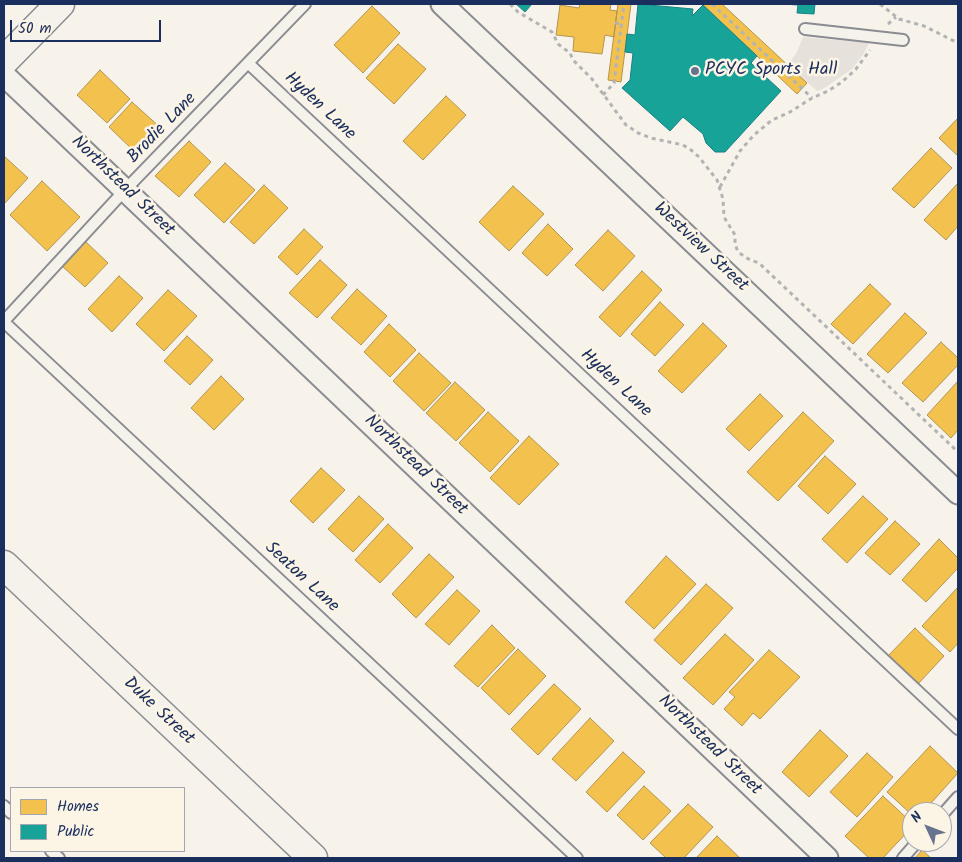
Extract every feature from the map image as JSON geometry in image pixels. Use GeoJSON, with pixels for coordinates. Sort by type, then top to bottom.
{"type":"FeatureCollection","features":[{"type":"Feature","properties":{"kind":"main road"},"geometry":{"type":"LineString","coordinates":[[4,61],[60,4]]}},
{"type":"Feature","properties":{"kind":"main road","name":"Duke Street"},"geometry":{"type":"LineString","coordinates":[[4,566],[313,858]]}},
{"type":"Feature","properties":{"kind":"street","name":"Westview Street"},"geometry":{"type":"LineString","coordinates":[[442,4],[958,493]]}},
{"type":"Feature","properties":{"kind":"street","name":"Northstead Street"},"geometry":{"type":"LineString","coordinates":[[4,74],[827,858]]}},
{"type":"Feature","properties":{"kind":"lane","name":"Brodie Lane"},"geometry":{"type":"LineString","coordinates":[[4,322],[125,190],[305,4]]}},
{"type":"Feature","properties":{"kind":"lane"},"geometry":{"type":"LineString","coordinates":[[805,29],[903,40]]}},
{"type":"Feature","properties":{"kind":"lane","name":"Hyden Lane"},"geometry":{"type":"LineString","coordinates":[[249,64],[958,729]]}},
{"type":"Feature","properties":{"kind":"lane","name":"Seaton Lane"},"geometry":{"type":"LineString","coordinates":[[4,322],[577,858]]}},
{"type":"Feature","properties":{"kind":"path"},"geometry":{"type":"LineString","coordinates":[[510,4],[518,12],[552,32],[558,44],[570,53],[573,60],[592,79],[626,125],[638,133],[661,141],[683,145],[691,150],[717,180],[723,198],[724,217],[735,235],[735,244],[738,252],[750,260],[759,263],[958,452]]}},
{"type":"Feature","properties":{"kind":"path"},"geometry":{"type":"LineString","coordinates":[[603,95],[614,83],[624,4]]}},
{"type":"Feature","properties":{"kind":"path"},"geometry":{"type":"LineString","coordinates":[[712,4],[812,98]]}},
{"type":"Feature","properties":{"kind":"path"},"geometry":{"type":"LineString","coordinates":[[880,4],[896,17],[924,26],[958,42]]}},
{"type":"Feature","properties":{"kind":"path"},"geometry":{"type":"LineString","coordinates":[[720,188],[740,151],[754,135],[772,120],[828,91],[856,69],[886,26],[896,17]]}},
{"type":"Feature","properties":{"kind":"path"},"geometry":{"type":"LineString","coordinates":[[615,23],[622,24]]}},
{"type":"Feature","properties":{"kind":"path"},"geometry":{"type":"LineString","coordinates":[[619,42],[626,43]]}},
{"type":"Feature","properties":{"kind":"shaded area"},"geometry":{"type":"Polygon","coordinates":[[[803,37],[869,43],[863,55],[852,69],[817,91],[787,65],[796,54],[803,37]]]}},
{"type":"Feature","properties":{"kind":"building: Homes"},"geometry":{"type":"Polygon","coordinates":[[[580,4],[611,4],[610,10],[617,11],[614,37],[605,35],[602,54],[573,51],[574,37],[556,35],[560,5],[579,8],[580,4]]]}},
{"type":"Feature","properties":{"kind":"building: Homes"},"geometry":{"type":"Polygon","coordinates":[[[618,4],[631,4],[621,82],[608,80],[618,4]]]}},
{"type":"Feature","properties":{"kind":"building: Homes"},"geometry":{"type":"Polygon","coordinates":[[[704,4],[722,4],[807,83],[797,94],[704,4]]]}},
{"type":"Feature","properties":{"kind":"building: Homes"},"geometry":{"type":"Polygon","coordinates":[[[372,6],[400,33],[363,73],[334,45],[372,6]]]}},
{"type":"Feature","properties":{"kind":"building: Homes"},"geometry":{"type":"Polygon","coordinates":[[[398,44],[426,69],[394,104],[366,78],[398,44]]]}},
{"type":"Feature","properties":{"kind":"building: Homes"},"geometry":{"type":"Polygon","coordinates":[[[100,70],[130,99],[107,123],[77,95],[100,70]]]}},
{"type":"Feature","properties":{"kind":"building: Homes"},"geometry":{"type":"Polygon","coordinates":[[[446,96],[466,115],[423,160],[403,141],[446,96]]]}},
{"type":"Feature","properties":{"kind":"building: Homes"},"geometry":{"type":"Polygon","coordinates":[[[132,102],[162,129],[138,155],[109,127],[132,102]]]}},
{"type":"Feature","properties":{"kind":"building: Homes"},"geometry":{"type":"Polygon","coordinates":[[[958,118],[958,156],[939,138],[958,118]]]}},
{"type":"Feature","properties":{"kind":"building: Homes"},"geometry":{"type":"Polygon","coordinates":[[[189,141],[211,162],[179,197],[155,176],[189,141]]]}},
{"type":"Feature","properties":{"kind":"building: Homes"},"geometry":{"type":"Polygon","coordinates":[[[931,148],[952,168],[914,208],[892,189],[931,148]]]}},
{"type":"Feature","properties":{"kind":"building: Homes"},"geometry":{"type":"Polygon","coordinates":[[[4,156],[28,178],[4,204],[4,156]]]}},
{"type":"Feature","properties":{"kind":"building: Homes"},"geometry":{"type":"Polygon","coordinates":[[[225,163],[255,190],[224,223],[194,195],[225,163]]]}},
{"type":"Feature","properties":{"kind":"building: Homes"},"geometry":{"type":"Polygon","coordinates":[[[42,181],[80,217],[47,251],[10,215],[42,181]]]}},
{"type":"Feature","properties":{"kind":"building: Homes"},"geometry":{"type":"Polygon","coordinates":[[[958,183],[958,226],[946,240],[924,220],[958,183]]]}},
{"type":"Feature","properties":{"kind":"building: Homes"},"geometry":{"type":"Polygon","coordinates":[[[264,185],[288,208],[254,244],[230,222],[264,185]]]}},
{"type":"Feature","properties":{"kind":"building: Homes"},"geometry":{"type":"Polygon","coordinates":[[[513,186],[544,214],[509,251],[479,222],[513,186]]]}},
{"type":"Feature","properties":{"kind":"building: Homes"},"geometry":{"type":"Polygon","coordinates":[[[548,224],[573,249],[547,276],[522,253],[548,224]]]}},
{"type":"Feature","properties":{"kind":"building: Homes"},"geometry":{"type":"Polygon","coordinates":[[[304,229],[323,247],[297,275],[278,257],[304,229]]]}},
{"type":"Feature","properties":{"kind":"building: Homes"},"geometry":{"type":"Polygon","coordinates":[[[608,230],[635,256],[603,291],[575,265],[608,230]]]}},
{"type":"Feature","properties":{"kind":"building: Homes"},"geometry":{"type":"Polygon","coordinates":[[[85,241],[108,263],[85,287],[62,266],[85,241]]]}},
{"type":"Feature","properties":{"kind":"building: Homes"},"geometry":{"type":"Polygon","coordinates":[[[320,260],[347,285],[317,318],[289,293],[320,260]]]}},
{"type":"Feature","properties":{"kind":"building: Homes"},"geometry":{"type":"Polygon","coordinates":[[[642,271],[662,290],[620,337],[599,317],[642,271]]]}},
{"type":"Feature","properties":{"kind":"building: Homes"},"geometry":{"type":"Polygon","coordinates":[[[119,276],[143,298],[112,332],[88,309],[119,276]]]}},
{"type":"Feature","properties":{"kind":"building: Homes"},"geometry":{"type":"Polygon","coordinates":[[[870,284],[891,304],[853,344],[831,324],[870,284]]]}},
{"type":"Feature","properties":{"kind":"building: Homes"},"geometry":{"type":"Polygon","coordinates":[[[357,289],[387,316],[361,345],[331,318],[357,289]]]}},
{"type":"Feature","properties":{"kind":"building: Homes"},"geometry":{"type":"Polygon","coordinates":[[[168,290],[197,316],[164,351],[136,324],[168,290]]]}},
{"type":"Feature","properties":{"kind":"building: Homes"},"geometry":{"type":"Polygon","coordinates":[[[660,302],[684,325],[655,356],[631,334],[660,302]]]}},
{"type":"Feature","properties":{"kind":"building: Homes"},"geometry":{"type":"Polygon","coordinates":[[[905,313],[927,333],[888,373],[867,354],[905,313]]]}},
{"type":"Feature","properties":{"kind":"building: Homes"},"geometry":{"type":"Polygon","coordinates":[[[703,323],[727,346],[682,393],[658,371],[703,323]]]}},
{"type":"Feature","properties":{"kind":"building: Homes"},"geometry":{"type":"Polygon","coordinates":[[[389,324],[416,350],[390,377],[364,352],[389,324]]]}},
{"type":"Feature","properties":{"kind":"building: Homes"},"geometry":{"type":"Polygon","coordinates":[[[187,336],[213,360],[190,385],[164,361],[187,336]]]}},
{"type":"Feature","properties":{"kind":"building: Homes"},"geometry":{"type":"Polygon","coordinates":[[[941,342],[958,358],[958,365],[923,402],[902,383],[941,342]]]}},
{"type":"Feature","properties":{"kind":"building: Homes"},"geometry":{"type":"Polygon","coordinates":[[[419,353],[451,383],[424,411],[393,381],[419,353]]]}},
{"type":"Feature","properties":{"kind":"building: Homes"},"geometry":{"type":"Polygon","coordinates":[[[221,376],[244,399],[214,430],[191,408],[221,376]]]}},
{"type":"Feature","properties":{"kind":"building: Homes"},"geometry":{"type":"Polygon","coordinates":[[[958,381],[958,430],[951,438],[927,415],[958,381]]]}},
{"type":"Feature","properties":{"kind":"building: Homes"},"geometry":{"type":"Polygon","coordinates":[[[455,382],[485,410],[456,441],[426,413],[455,382]]]}},
{"type":"Feature","properties":{"kind":"building: Homes"},"geometry":{"type":"Polygon","coordinates":[[[760,394],[783,416],[749,451],[726,429],[760,394]]]}},
{"type":"Feature","properties":{"kind":"building: Homes"},"geometry":{"type":"Polygon","coordinates":[[[488,412],[519,441],[490,472],[459,443],[488,412]]]}},
{"type":"Feature","properties":{"kind":"building: Homes"},"geometry":{"type":"Polygon","coordinates":[[[803,412],[834,441],[778,501],[747,472],[803,412]]]}},
{"type":"Feature","properties":{"kind":"building: Homes"},"geometry":{"type":"Polygon","coordinates":[[[529,436],[559,464],[519,505],[490,478],[529,436]]]}},
{"type":"Feature","properties":{"kind":"building: Homes"},"geometry":{"type":"Polygon","coordinates":[[[825,456],[856,484],[828,514],[798,486],[825,456]]]}},
{"type":"Feature","properties":{"kind":"building: Homes"},"geometry":{"type":"Polygon","coordinates":[[[321,468],[345,490],[313,523],[290,501],[321,468]]]}},
{"type":"Feature","properties":{"kind":"building: Homes"},"geometry":{"type":"Polygon","coordinates":[[[359,496],[384,519],[353,552],[328,529],[359,496]]]}},
{"type":"Feature","properties":{"kind":"building: Homes"},"geometry":{"type":"Polygon","coordinates":[[[863,496],[888,519],[847,563],[822,539],[863,496]]]}},
{"type":"Feature","properties":{"kind":"building: Homes"},"geometry":{"type":"Polygon","coordinates":[[[895,521],[920,544],[890,575],[865,553],[895,521]]]}},
{"type":"Feature","properties":{"kind":"building: Homes"},"geometry":{"type":"Polygon","coordinates":[[[388,524],[413,548],[380,583],[355,560],[388,524]]]}},
{"type":"Feature","properties":{"kind":"building: Homes"},"geometry":{"type":"Polygon","coordinates":[[[939,539],[958,558],[958,568],[926,602],[902,580],[939,539]]]}},
{"type":"Feature","properties":{"kind":"building: Homes"},"geometry":{"type":"Polygon","coordinates":[[[429,554],[454,577],[416,618],[392,594],[429,554]]]}},
{"type":"Feature","properties":{"kind":"building: Homes"},"geometry":{"type":"Polygon","coordinates":[[[666,556],[696,584],[654,629],[625,602],[666,556]]]}},
{"type":"Feature","properties":{"kind":"building: Homes"},"geometry":{"type":"Polygon","coordinates":[[[706,584],[733,608],[681,665],[654,640],[706,584]]]}},
{"type":"Feature","properties":{"kind":"building: Homes"},"geometry":{"type":"Polygon","coordinates":[[[958,587],[958,643],[950,652],[922,626],[958,587]]]}},
{"type":"Feature","properties":{"kind":"building: Homes"},"geometry":{"type":"Polygon","coordinates":[[[457,590],[480,611],[449,645],[425,624],[457,590]]]}},
{"type":"Feature","properties":{"kind":"building: Homes"},"geometry":{"type":"Polygon","coordinates":[[[492,625],[515,648],[478,687],[454,666],[492,625]]]}},
{"type":"Feature","properties":{"kind":"building: Homes"},"geometry":{"type":"Polygon","coordinates":[[[915,628],[944,656],[918,684],[888,656],[915,628]]]}},
{"type":"Feature","properties":{"kind":"building: Homes"},"geometry":{"type":"Polygon","coordinates":[[[725,634],[754,660],[713,705],[683,678],[725,634]]]}},
{"type":"Feature","properties":{"kind":"building: Homes"},"geometry":{"type":"Polygon","coordinates":[[[518,649],[546,676],[509,715],[481,688],[518,649]]]}},
{"type":"Feature","properties":{"kind":"building: Homes"},"geometry":{"type":"Polygon","coordinates":[[[769,650],[800,677],[760,719],[753,713],[742,726],[724,709],[735,697],[729,692],[769,650]]]}},
{"type":"Feature","properties":{"kind":"building: Homes"},"geometry":{"type":"Polygon","coordinates":[[[554,684],[581,709],[538,755],[511,729],[554,684]]]}},
{"type":"Feature","properties":{"kind":"building: Homes"},"geometry":{"type":"Polygon","coordinates":[[[590,718],[614,741],[576,781],[552,759],[590,718]]]}},
{"type":"Feature","properties":{"kind":"building: Homes"},"geometry":{"type":"Polygon","coordinates":[[[820,730],[848,756],[809,797],[782,772],[820,730]]]}},
{"type":"Feature","properties":{"kind":"building: Homes"},"geometry":{"type":"Polygon","coordinates":[[[930,746],[958,773],[932,802],[902,802],[902,806],[887,792],[930,746]]]}},
{"type":"Feature","properties":{"kind":"building: Homes"},"geometry":{"type":"Polygon","coordinates":[[[623,752],[645,772],[607,812],[586,792],[623,752]]]}},
{"type":"Feature","properties":{"kind":"building: Homes"},"geometry":{"type":"Polygon","coordinates":[[[867,753],[893,777],[857,817],[830,792],[867,753]]]}},
{"type":"Feature","properties":{"kind":"building: Homes"},"geometry":{"type":"Polygon","coordinates":[[[644,786],[671,811],[643,840],[617,815],[644,786]]]}},
{"type":"Feature","properties":{"kind":"building: Homes"},"geometry":{"type":"Polygon","coordinates":[[[883,796],[902,814],[902,838],[883,858],[869,858],[845,836],[883,796]]]}},
{"type":"Feature","properties":{"kind":"building: Homes"},"geometry":{"type":"Polygon","coordinates":[[[688,804],[713,827],[684,858],[666,858],[650,843],[688,804]]]}},
{"type":"Feature","properties":{"kind":"building: Homes"},"geometry":{"type":"Polygon","coordinates":[[[717,836],[740,858],[696,858],[717,836]]]}},
{"type":"Feature","properties":{"kind":"building: Homes"},"geometry":{"type":"Polygon","coordinates":[[[920,852],[924,852],[931,858],[915,858],[920,852]]]}},
{"type":"Feature","properties":{"kind":"building: Public"},"geometry":{"type":"Polygon","coordinates":[[[516,4],[532,4],[525,12],[516,4]]]}},
{"type":"Feature","properties":{"kind":"building: Public","name":"PCYC Sports Hall"},"geometry":{"type":"Polygon","coordinates":[[[638,4],[693,9],[692,16],[703,5],[757,56],[751,63],[781,91],[725,152],[715,152],[706,143],[703,134],[683,117],[670,131],[622,88],[630,80],[633,53],[625,52],[627,34],[635,35],[638,4]]]}},
{"type":"Feature","properties":{"kind":"building: Public"},"geometry":{"type":"Polygon","coordinates":[[[782,4],[815,4],[814,14],[797,13],[798,5],[782,4]]]}},
{"type":"Feature","properties":{"kind":"place","name":"PCYC Sports Hall"},"geometry":{"type":"Point","coordinates":[695,71]}}]}
